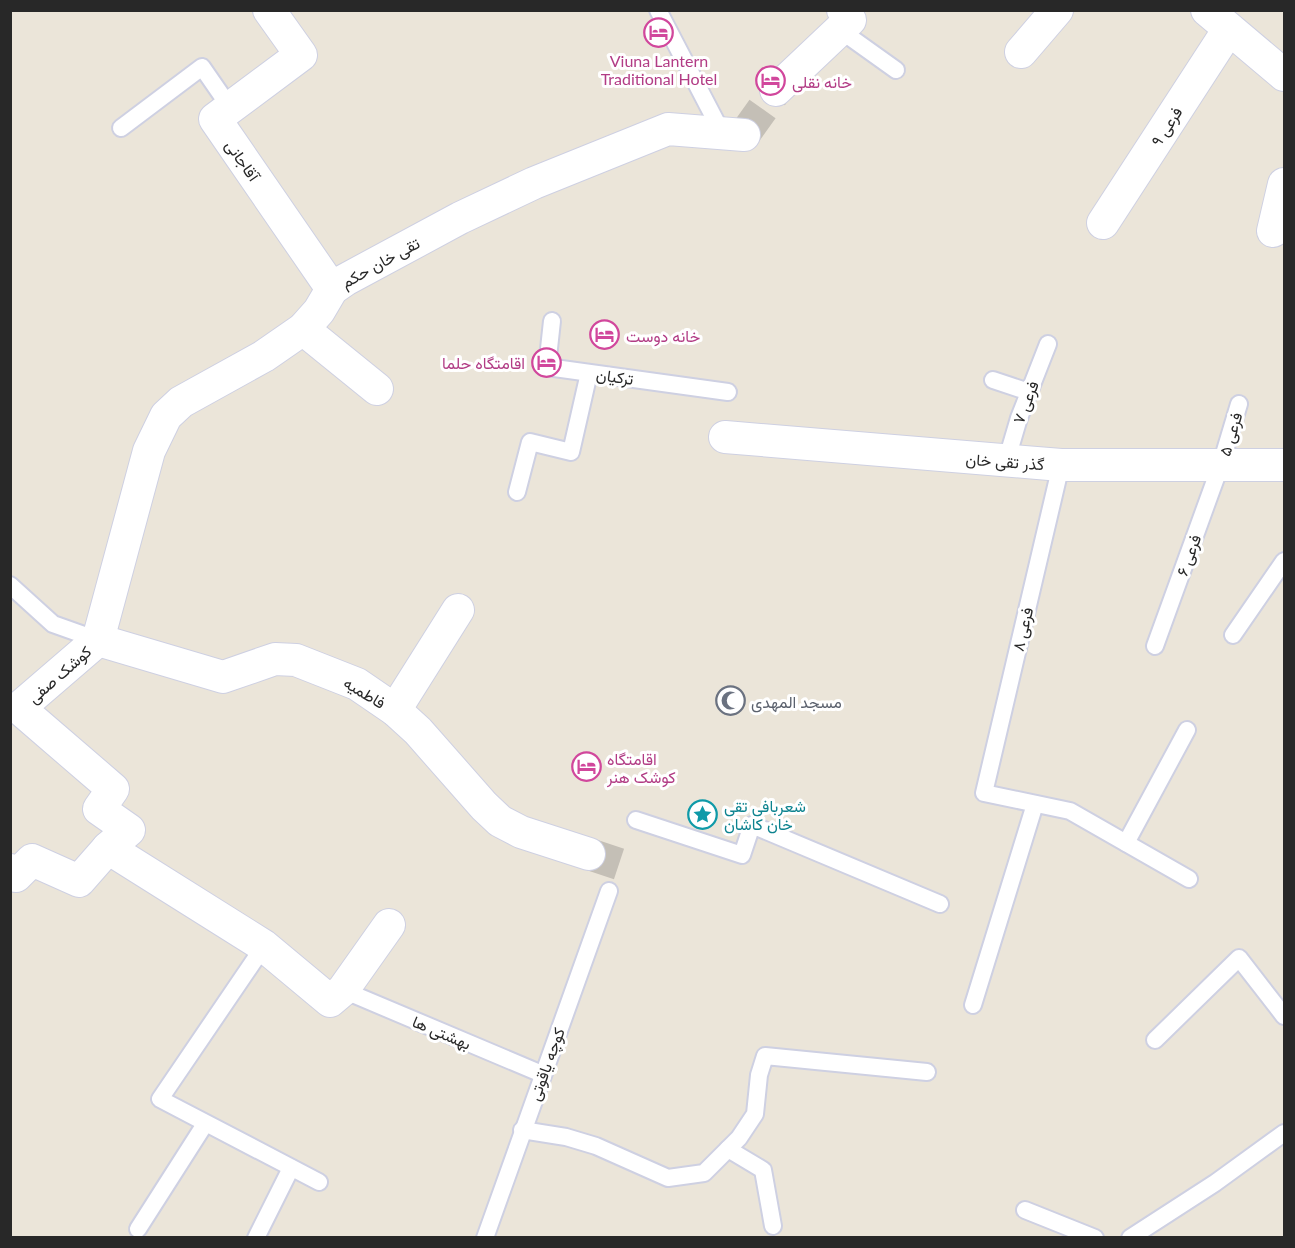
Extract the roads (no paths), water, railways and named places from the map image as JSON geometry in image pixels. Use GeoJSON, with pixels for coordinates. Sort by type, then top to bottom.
{"type":"FeatureCollection","features":[{"type":"Feature","properties":{"kind":"street"},"geometry":{"type":"LineString","coordinates":[[229,106],[302,65],[269,10]]}},
{"type":"Feature","properties":{"kind":"street"},"geometry":{"type":"LineString","coordinates":[[1021,52],[1057,10]]}},
{"type":"Feature","properties":{"kind":"street"},"geometry":{"type":"LineString","coordinates":[[776,90],[842,20]]}},
{"type":"Feature","properties":{"kind":"street"},"geometry":{"type":"LineString","coordinates":[[1218,20],[1284,75]]}},
{"type":"Feature","properties":{"kind":"street","name":"فرعی ۹"},"geometry":{"type":"LineString","coordinates":[[1103,224],[1218,20]]}},
{"type":"Feature","properties":{"kind":"street","name":"آقاجانی"},"geometry":{"type":"LineString","coordinates":[[229,106],[215,119],[332,289]]}},
{"type":"Feature","properties":{"kind":"street","name":"تقی خان حکم"},"geometry":{"type":"LineString","coordinates":[[98,640],[150,450],[166,416],[181,402],[264,356],[303,329],[320,311],[332,289],[460,218],[534,183],[668,129],[732,133]]}},
{"type":"Feature","properties":{"kind":"street"},"geometry":{"type":"LineString","coordinates":[[1273,231],[1284,184]]}},
{"type":"Feature","properties":{"kind":"street"},"geometry":{"type":"LineString","coordinates":[[303,329],[377,389]]}},
{"type":"Feature","properties":{"kind":"street","name":"گذر تقی خان"},"geometry":{"type":"LineString","coordinates":[[725,436],[1060,465],[1284,465]]}},
{"type":"Feature","properties":{"kind":"street"},"geometry":{"type":"LineString","coordinates":[[395,710],[458,610]]}},
{"type":"Feature","properties":{"kind":"street","name":"کوشک صفی"},"geometry":{"type":"LineString","coordinates":[[98,640],[19,708],[113,789],[99,809],[129,830],[108,848]]}},
{"type":"Feature","properties":{"kind":"street","name":"فاطمیه"},"geometry":{"type":"LineString","coordinates":[[98,640],[223,677],[275,659],[296,660],[357,684],[395,710],[418,731],[500,821],[521,832],[589,854]]}},
{"type":"Feature","properties":{"kind":"street"},"geometry":{"type":"LineString","coordinates":[[10,870],[16,876],[33,860],[79,882],[108,848],[264,946],[330,1001],[343,990],[389,925]]}},
{"type":"Feature","properties":{"kind":"lane"},"geometry":{"type":"LineString","coordinates":[[658,10],[732,133]]}},
{"type":"Feature","properties":{"kind":"lane"},"geometry":{"type":"LineString","coordinates":[[842,20],[896,70]]}},
{"type":"Feature","properties":{"kind":"lane"},"geometry":{"type":"LineString","coordinates":[[121,128],[202,67],[229,106]]}},
{"type":"Feature","properties":{"kind":"lane","name":"ترکیان"},"geometry":{"type":"LineString","coordinates":[[552,321],[547,366],[728,392]]}},
{"type":"Feature","properties":{"kind":"lane","name":"فرعی ۷"},"geometry":{"type":"LineString","coordinates":[[1006,462],[1029,392],[1048,344]]}},
{"type":"Feature","properties":{"kind":"lane"},"geometry":{"type":"LineString","coordinates":[[518,492],[530,442],[571,452],[590,373]]}},
{"type":"Feature","properties":{"kind":"lane"},"geometry":{"type":"LineString","coordinates":[[993,380],[1029,392]]}},
{"type":"Feature","properties":{"kind":"lane","name":"فرعی ۵"},"geometry":{"type":"LineString","coordinates":[[1221,464],[1239,404]]}},
{"type":"Feature","properties":{"kind":"lane","name":"فرعی ۶"},"geometry":{"type":"LineString","coordinates":[[1155,646],[1221,464]]}},
{"type":"Feature","properties":{"kind":"lane","name":"فرعی ۸"},"geometry":{"type":"LineString","coordinates":[[1035,804],[984,793],[1060,465]]}},
{"type":"Feature","properties":{"kind":"lane"},"geometry":{"type":"LineString","coordinates":[[1233,635],[1284,561]]}},
{"type":"Feature","properties":{"kind":"lane"},"geometry":{"type":"LineString","coordinates":[[10,585],[53,624],[98,640]]}},
{"type":"Feature","properties":{"kind":"lane"},"geometry":{"type":"LineString","coordinates":[[1126,843],[1187,730]]}},
{"type":"Feature","properties":{"kind":"lane"},"geometry":{"type":"LineString","coordinates":[[973,1005],[1035,804],[1070,812],[1189,879]]}},
{"type":"Feature","properties":{"kind":"lane"},"geometry":{"type":"LineString","coordinates":[[636,820],[742,855],[752,825],[940,904]]}},
{"type":"Feature","properties":{"kind":"lane","name":"کوچه یاقوتی"},"geometry":{"type":"LineString","coordinates":[[485,1238],[609,891]]}},
{"type":"Feature","properties":{"kind":"lane"},"geometry":{"type":"LineString","coordinates":[[264,946],[160,1099],[319,1182]]}},
{"type":"Feature","properties":{"kind":"lane"},"geometry":{"type":"LineString","coordinates":[[1155,1040],[1239,958],[1284,1016]]}},
{"type":"Feature","properties":{"kind":"lane","name":"بهشتی ها"},"geometry":{"type":"LineString","coordinates":[[343,990],[542,1074]]}},
{"type":"Feature","properties":{"kind":"lane"},"geometry":{"type":"LineString","coordinates":[[522,1131],[566,1137],[596,1146],[668,1178],[704,1173],[728,1149],[755,1114],[759,1075],[765,1056],[927,1072]]}},
{"type":"Feature","properties":{"kind":"lane"},"geometry":{"type":"LineString","coordinates":[[138,1229],[205,1124]]}},
{"type":"Feature","properties":{"kind":"lane"},"geometry":{"type":"LineString","coordinates":[[1130,1238],[1215,1183],[1284,1133]]}},
{"type":"Feature","properties":{"kind":"lane"},"geometry":{"type":"LineString","coordinates":[[728,1149],[763,1170],[773,1226]]}},
{"type":"Feature","properties":{"kind":"lane"},"geometry":{"type":"LineString","coordinates":[[256,1238],[291,1168]]}},
{"type":"Feature","properties":{"kind":"lane"},"geometry":{"type":"LineString","coordinates":[[1025,1210],[1095,1238]]}},
{"type":"Feature","properties":{"kind":"tunnel"},"geometry":{"type":"LineString","coordinates":[[744,135],[776,90]]}},
{"type":"Feature","properties":{"kind":"tunnel"},"geometry":{"type":"LineString","coordinates":[[589,854],[619,864]]}},
{"type":"Feature","properties":{"kind":"place","name":"Viuna Lantern Traditional Hotel"},"geometry":{"type":"Point","coordinates":[659,32]}},
{"type":"Feature","properties":{"kind":"place","name":"خانه نقلی"},"geometry":{"type":"Point","coordinates":[771,81]}},
{"type":"Feature","properties":{"kind":"place","name":"خانه دوست"},"geometry":{"type":"Point","coordinates":[605,335]}},
{"type":"Feature","properties":{"kind":"place","name":"اقامتگاه حلما"},"geometry":{"type":"Point","coordinates":[546,362]}},
{"type":"Feature","properties":{"kind":"place","name":"مسجد المهدی"},"geometry":{"type":"Point","coordinates":[730,701]}},
{"type":"Feature","properties":{"kind":"place","name":"اقامتگاه کوشک هنر"},"geometry":{"type":"Point","coordinates":[586,767]}},
{"type":"Feature","properties":{"kind":"place","name":"شعربافی تقی خان کاشان"},"geometry":{"type":"Point","coordinates":[703,814]}}]}
